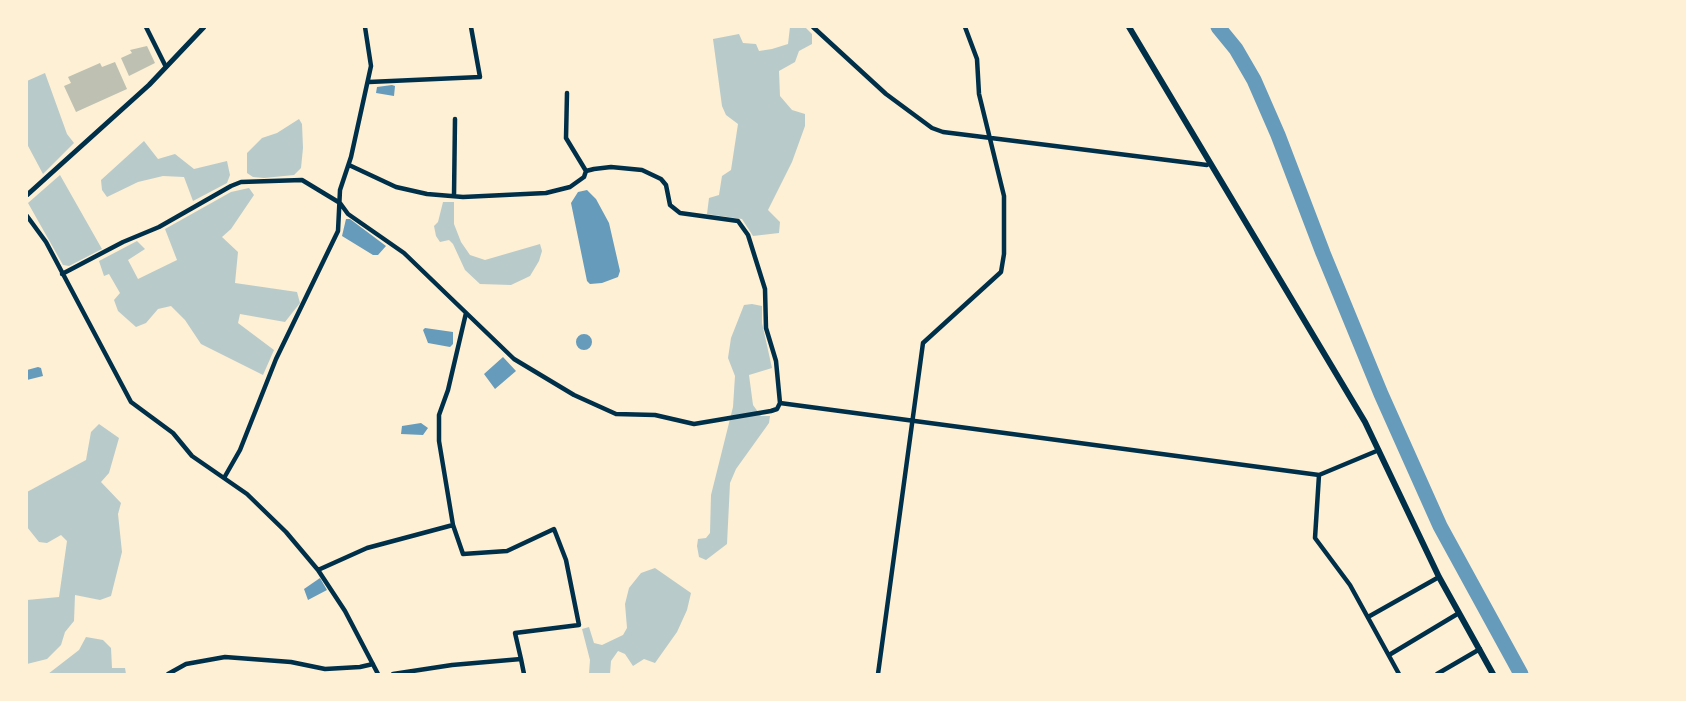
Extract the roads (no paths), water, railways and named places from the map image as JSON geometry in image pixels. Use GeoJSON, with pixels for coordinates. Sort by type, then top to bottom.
{"type":"FeatureCollection","features":[{"type":"Feature","properties":{"kind":"main road"},"geometry":{"type":"LineString","coordinates":[[1129,27],[1365,422],[1439,577],[1493,674]]}},
{"type":"Feature","properties":{"kind":"street"},"geometry":{"type":"LineString","coordinates":[[147,27],[166,67]]}},
{"type":"Feature","properties":{"kind":"street"},"geometry":{"type":"LineString","coordinates":[[27,195],[166,67],[204,27]]}},
{"type":"Feature","properties":{"kind":"street"},"geometry":{"type":"LineString","coordinates":[[224,478],[240,450],[276,359],[338,231],[340,190],[349,165],[369,82],[371,62],[365,27]]}},
{"type":"Feature","properties":{"kind":"street"},"geometry":{"type":"LineString","coordinates":[[369,82],[480,77],[471,27]]}},
{"type":"Feature","properties":{"kind":"street"},"geometry":{"type":"LineString","coordinates":[[813,27],[886,94],[932,128],[943,132],[1207,165],[1210,163]]}},
{"type":"Feature","properties":{"kind":"street"},"geometry":{"type":"LineString","coordinates":[[878,674],[923,343],[1001,272],[1004,254],[1004,196],[979,94],[977,59],[965,27]]}},
{"type":"Feature","properties":{"kind":"street"},"geometry":{"type":"LineString","coordinates":[[567,93],[566,138],[586,171]]}},
{"type":"Feature","properties":{"kind":"street"},"geometry":{"type":"LineString","coordinates":[[454,196],[455,119]]}},
{"type":"Feature","properties":{"kind":"street"},"geometry":{"type":"LineString","coordinates":[[62,274],[241,182],[302,180],[340,203],[348,214],[404,253],[527,369],[574,395],[616,414],[655,416],[694,424],[771,411],[777,409],[780,404],[776,361],[766,328],[765,289],[744,227],[738,221],[680,213],[670,205],[666,185],[661,179],[642,170],[611,167],[586,171],[578,183],[546,193],[454,196],[427,194],[396,187],[349,165]]}},
{"type":"Feature","properties":{"kind":"street"},"geometry":{"type":"LineString","coordinates":[[27,216],[46,242],[131,402],[173,434],[192,456],[247,494],[286,532],[318,570],[345,611],[378,674]]}},
{"type":"Feature","properties":{"kind":"street"},"geometry":{"type":"LineString","coordinates":[[466,313],[448,390],[439,415],[439,441],[453,525],[463,554],[507,551],[554,530],[557,532],[579,625],[515,633],[524,674]]}},
{"type":"Feature","properties":{"kind":"street"},"geometry":{"type":"LineString","coordinates":[[780,404],[1319,475],[1379,450]]}},
{"type":"Feature","properties":{"kind":"street"},"geometry":{"type":"LineString","coordinates":[[1319,475],[1315,537],[1350,585],[1399,674]]}},
{"type":"Feature","properties":{"kind":"street"},"geometry":{"type":"LineString","coordinates":[[318,570],[367,548],[453,525]]}},
{"type":"Feature","properties":{"kind":"street"},"geometry":{"type":"LineString","coordinates":[[1368,617],[1439,577]]}},
{"type":"Feature","properties":{"kind":"street"},"geometry":{"type":"LineString","coordinates":[[1389,655],[1459,613]]}},
{"type":"Feature","properties":{"kind":"street"},"geometry":{"type":"LineString","coordinates":[[1437,674],[1480,649]]}},
{"type":"Feature","properties":{"kind":"street"},"geometry":{"type":"LineString","coordinates":[[168,674],[186,664],[225,657],[291,662],[325,669],[360,667],[373,663]]}},
{"type":"Feature","properties":{"kind":"street"},"geometry":{"type":"LineString","coordinates":[[393,674],[452,665],[521,659]]}},
{"type":"Feature","properties":{"kind":"water"},"geometry":{"type":"Polygon","coordinates":[[[395,86],[394,96],[376,93],[377,87],[395,86]]]}},
{"type":"Feature","properties":{"kind":"water"},"geometry":{"type":"Polygon","coordinates":[[[587,190],[596,199],[609,223],[620,271],[618,277],[602,283],[590,284],[587,281],[571,203],[578,192],[587,190]]]}},
{"type":"Feature","properties":{"kind":"water"},"geometry":{"type":"Polygon","coordinates":[[[346,219],[350,219],[386,246],[378,255],[373,255],[342,236],[346,219]]]}},
{"type":"Feature","properties":{"kind":"water"},"geometry":{"type":"Polygon","coordinates":[[[425,328],[453,332],[453,344],[450,347],[428,343],[423,330],[425,328]]]}},
{"type":"Feature","properties":{"kind":"water"},"geometry":{"type":"Polygon","coordinates":[[[581,334],[587,334],[592,342],[590,348],[581,350],[576,345],[576,339],[581,334]]]}},
{"type":"Feature","properties":{"kind":"water"},"geometry":{"type":"Polygon","coordinates":[[[503,357],[516,371],[495,389],[484,374],[503,357]]]}},
{"type":"Feature","properties":{"kind":"water"},"geometry":{"type":"Polygon","coordinates":[[[41,368],[43,376],[27,380],[27,370],[41,368]]]}},
{"type":"Feature","properties":{"kind":"water"},"geometry":{"type":"Polygon","coordinates":[[[421,423],[428,428],[423,435],[401,434],[402,426],[421,423]]]}},
{"type":"Feature","properties":{"kind":"water"},"geometry":{"type":"Polygon","coordinates":[[[320,578],[327,590],[308,600],[304,589],[320,578]]]}},
{"type":"Feature","properties":{"kind":"waterway"},"geometry":{"type":"LineString","coordinates":[[1218,27],[1236,49],[1254,80],[1381,394],[1440,526],[1521,674]]}}]}
